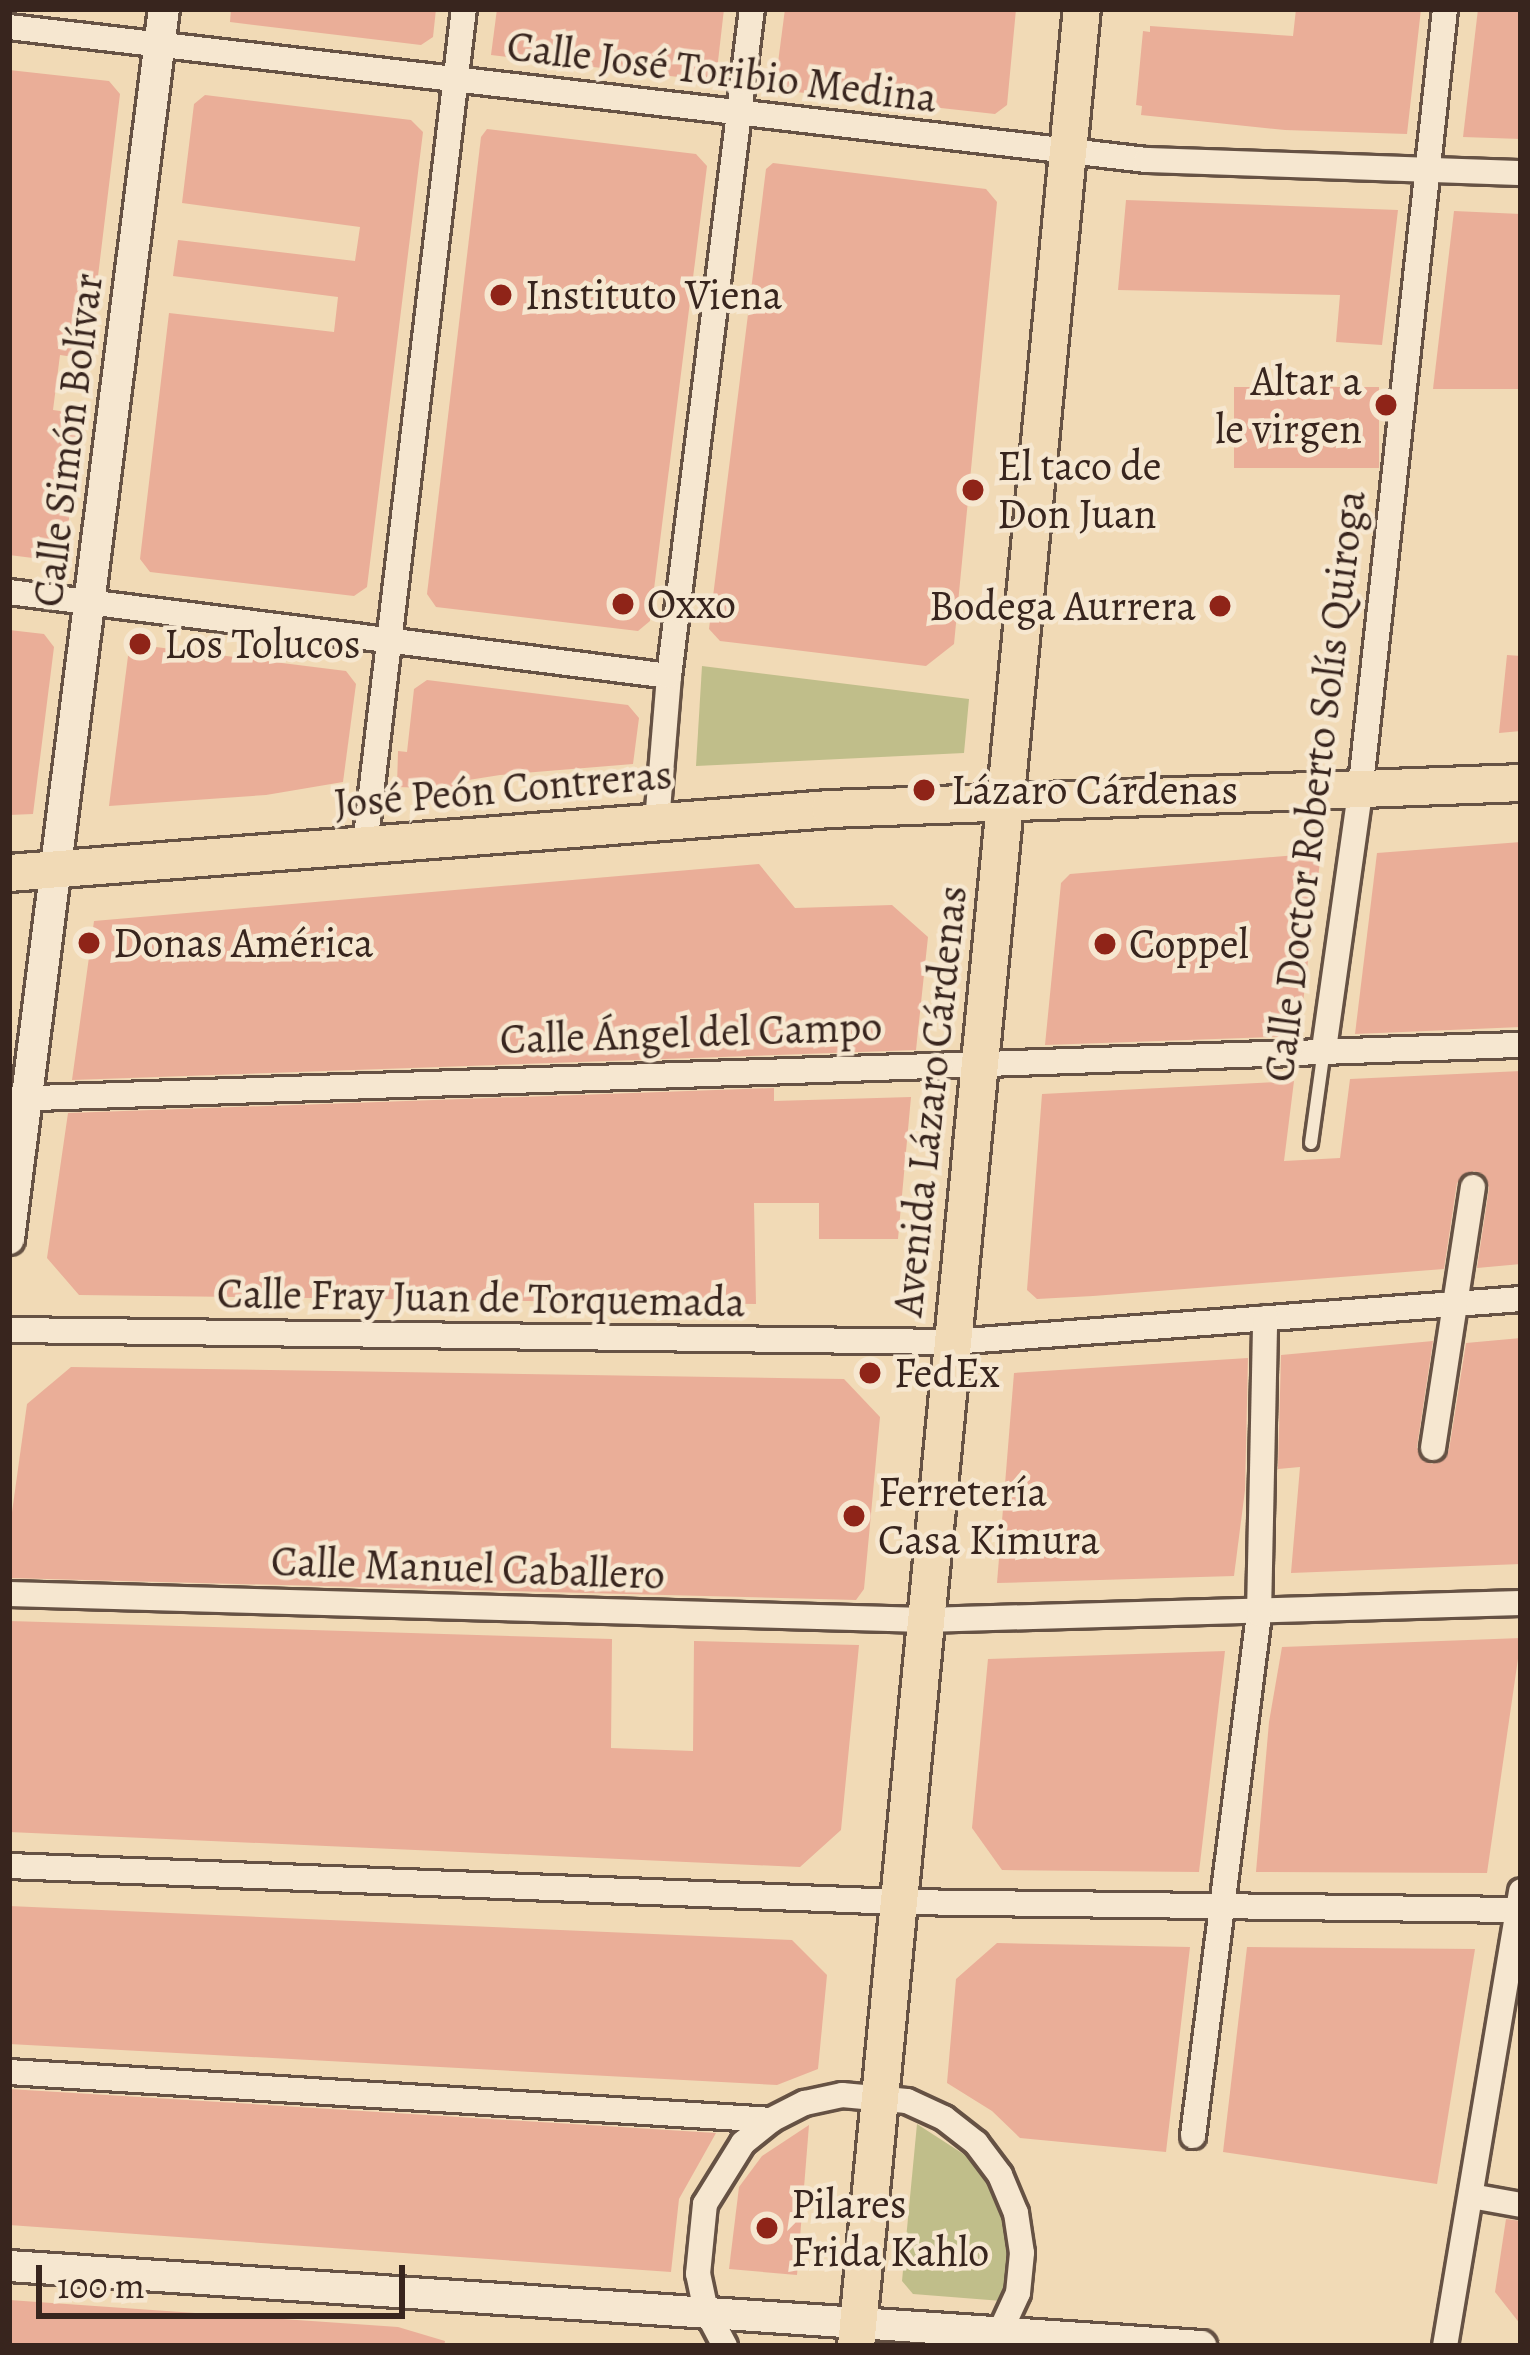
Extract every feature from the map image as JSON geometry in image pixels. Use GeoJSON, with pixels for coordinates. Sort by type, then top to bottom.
{"type":"FeatureCollection","features":[{"type":"Feature","properties":{"kind":"main road","name":"Avenida Lázaro Cárdenas"},"geometry":{"type":"LineString","coordinates":[[857,2333],[1082,9]]}},
{"type":"Feature","properties":{"kind":"main road","name":"José Peón Contreras"},"geometry":{"type":"LineString","coordinates":[[9,873],[830,809],[1360,793],[1521,783]]}},
{"type":"Feature","properties":{"kind":"street","name":"Calle Simón Bolívar"},"geometry":{"type":"LineString","coordinates":[[9,1239],[19,1099],[57,869],[164,9]]}},
{"type":"Feature","properties":{"kind":"street"},"geometry":{"type":"LineString","coordinates":[[365,845],[464,9]]}},
{"type":"Feature","properties":{"kind":"street"},"geometry":{"type":"LineString","coordinates":[[657,822],[668,676],[752,9]]}},
{"type":"Feature","properties":{"kind":"street","name":"Calle Doctor Roberto Solís Quiroga"},"geometry":{"type":"LineString","coordinates":[[1324,1049],[1360,793],[1424,169],[1445,9]]}},
{"type":"Feature","properties":{"kind":"street","name":"Calle José Toribio Medina"},"geometry":{"type":"LineString","coordinates":[[9,27],[1146,160],[1521,173]]}},
{"type":"Feature","properties":{"kind":"street"},"geometry":{"type":"LineString","coordinates":[[9,592],[668,676]]}},
{"type":"Feature","properties":{"kind":"street","name":"Calle Ángel del Campo"},"geometry":{"type":"LineString","coordinates":[[19,1099],[1521,1045]]}},
{"type":"Feature","properties":{"kind":"street"},"geometry":{"type":"LineString","coordinates":[[1433,1448],[1473,1187]]}},
{"type":"Feature","properties":{"kind":"street","name":"Calle Fray Juan de Torquemada"},"geometry":{"type":"LineString","coordinates":[[9,1330],[952,1342],[1521,1299]]}},
{"type":"Feature","properties":{"kind":"street"},"geometry":{"type":"LineString","coordinates":[[1193,2136],[1259,1614],[1264,1318]]}},
{"type":"Feature","properties":{"kind":"street","name":"Calle Manuel Caballero"},"geometry":{"type":"LineString","coordinates":[[9,1594],[925,1620],[1521,1603]]}},
{"type":"Feature","properties":{"kind":"street"},"geometry":{"type":"LineString","coordinates":[[9,1866],[899,1902],[1520,1904],[1445,2346]]}},
{"type":"Feature","properties":{"kind":"street"},"geometry":{"type":"LineString","coordinates":[[9,2072],[771,2120]]}},
{"type":"Feature","properties":{"kind":"street"},"geometry":{"type":"LineString","coordinates":[[725,2346],[706,2311],[698,2274],[705,2204],[743,2143],[771,2120],[805,2103],[880,2096],[944,2118],[976,2143],[1000,2175],[1016,2212],[1022,2253],[1018,2293],[999,2338]]}},
{"type":"Feature","properties":{"kind":"street"},"geometry":{"type":"LineString","coordinates":[[1472,2196],[1521,2205]]}},
{"type":"Feature","properties":{"kind":"street"},"geometry":{"type":"LineString","coordinates":[[9,2266],[706,2311],[857,2333],[1183,2345]]}},
{"type":"Feature","properties":{"kind":"lane","name":"Calle Doctor Roberto Solís Quiroga"},"geometry":{"type":"LineString","coordinates":[[1311,1143],[1324,1049]]}},
{"type":"Feature","properties":{"kind":"shaded area","name":"Lázaro Cárdenas"},"geometry":{"type":"Polygon","coordinates":[[[702,666],[969,699],[964,753],[696,766],[702,666]]]}},
{"type":"Feature","properties":{"kind":"shaded area"},"geometry":{"type":"Polygon","coordinates":[[[917,2124],[968,2157],[995,2196],[1009,2244],[1002,2301],[913,2294],[902,2281],[917,2124]]]}},
{"type":"Feature","properties":{"kind":"building"},"geometry":{"type":"Polygon","coordinates":[[[231,9],[436,9],[433,37],[421,45],[230,22],[231,9]]]}},
{"type":"Feature","properties":{"kind":"building"},"geometry":{"type":"Polygon","coordinates":[[[497,9],[724,9],[717,70],[704,80],[491,55],[497,9]]]}},
{"type":"Feature","properties":{"kind":"building"},"geometry":{"type":"Polygon","coordinates":[[[785,9],[1016,9],[1007,105],[995,114],[787,91],[776,78],[785,9]]]}},
{"type":"Feature","properties":{"kind":"building"},"geometry":{"type":"Polygon","coordinates":[[[1296,9],[1421,9],[1407,134],[1285,130],[1141,115],[1142,106],[1136,105],[1143,31],[1150,32],[1150,26],[1293,36],[1296,9]]]}},
{"type":"Feature","properties":{"kind":"building"},"geometry":{"type":"Polygon","coordinates":[[[1478,9],[1521,9],[1521,139],[1463,137],[1478,9]]]}},
{"type":"Feature","properties":{"kind":"building"},"geometry":{"type":"Polygon","coordinates":[[[9,70],[109,81],[120,94],[88,359],[60,355],[53,410],[82,414],[65,551],[49,560],[9,555],[9,70]]]}},
{"type":"Feature","properties":{"kind":"building"},"geometry":{"type":"Polygon","coordinates":[[[205,95],[411,120],[423,132],[367,587],[354,596],[150,572],[140,559],[169,313],[334,332],[338,297],[173,276],[178,240],[355,261],[360,227],[182,203],[194,104],[205,95]]]}},
{"type":"Feature","properties":{"kind":"building"},"geometry":{"type":"Polygon","coordinates":[[[487,129],[696,154],[707,166],[650,621],[638,631],[436,607],[427,594],[481,137],[487,129]]]}},
{"type":"Feature","properties":{"kind":"building"},"geometry":{"type":"Polygon","coordinates":[[[773,163],[986,189],[997,202],[954,644],[926,666],[720,641],[709,629],[766,169],[773,163]]]}},
{"type":"Feature","properties":{"kind":"building"},"geometry":{"type":"Polygon","coordinates":[[[1126,200],[1398,210],[1382,345],[1336,342],[1340,295],[1118,290],[1126,200]]]}},
{"type":"Feature","properties":{"kind":"building"},"geometry":{"type":"Polygon","coordinates":[[[1454,211],[1521,214],[1521,389],[1433,389],[1454,211]]]}},
{"type":"Feature","properties":{"kind":"building"},"geometry":{"type":"Polygon","coordinates":[[[1234,387],[1379,387],[1379,468],[1234,468],[1234,387]]]}},
{"type":"Feature","properties":{"kind":"building"},"geometry":{"type":"Polygon","coordinates":[[[9,630],[44,634],[54,647],[33,814],[9,815],[9,630]]]}},
{"type":"Feature","properties":{"kind":"building"},"geometry":{"type":"Polygon","coordinates":[[[140,645],[346,671],[356,684],[343,782],[266,795],[109,806],[128,656],[140,645]]]}},
{"type":"Feature","properties":{"kind":"building"},"geometry":{"type":"Polygon","coordinates":[[[1507,655],[1521,656],[1521,731],[1499,733],[1507,655]]]}},
{"type":"Feature","properties":{"kind":"building"},"geometry":{"type":"Polygon","coordinates":[[[427,680],[628,705],[639,718],[633,764],[500,775],[462,781],[461,789],[397,787],[398,751],[407,752],[414,689],[427,680]]]}},
{"type":"Feature","properties":{"kind":"building"},"geometry":{"type":"Polygon","coordinates":[[[1521,842],[1521,1027],[1355,1034],[1377,853],[1521,842]]]}},
{"type":"Feature","properties":{"kind":"building"},"geometry":{"type":"Polygon","coordinates":[[[1321,853],[1299,1036],[1045,1045],[1061,883],[1070,874],[1321,853]]]}},
{"type":"Feature","properties":{"kind":"building"},"geometry":{"type":"Polygon","coordinates":[[[759,864],[795,908],[892,905],[928,937],[916,1050],[72,1080],[94,921],[759,864]]]}},
{"type":"Feature","properties":{"kind":"building"},"geometry":{"type":"Polygon","coordinates":[[[1521,1071],[1521,1264],[1477,1268],[1489,1188],[1484,1175],[1474,1171],[1457,1183],[1444,1269],[1037,1299],[1027,1290],[1042,1094],[1294,1081],[1284,1161],[1340,1158],[1350,1079],[1521,1071]]]}},
{"type":"Feature","properties":{"kind":"building"},"geometry":{"type":"Polygon","coordinates":[[[774,1088],[774,1101],[911,1097],[898,1239],[819,1239],[819,1203],[754,1203],[756,1304],[79,1295],[47,1258],[68,1113],[774,1088]]]}},
{"type":"Feature","properties":{"kind":"building"},"geometry":{"type":"Polygon","coordinates":[[[1521,1338],[1521,1564],[1291,1573],[1300,1467],[1278,1469],[1281,1355],[1433,1341],[1417,1447],[1422,1460],[1432,1464],[1449,1450],[1466,1343],[1521,1338]]]}},
{"type":"Feature","properties":{"kind":"building"},"geometry":{"type":"Polygon","coordinates":[[[1248,1358],[1245,1490],[1234,1576],[997,1583],[1014,1373],[1248,1358]]]}},
{"type":"Feature","properties":{"kind":"building"},"geometry":{"type":"Polygon","coordinates":[[[71,1367],[844,1379],[880,1417],[864,1589],[856,1600],[9,1578],[9,1534],[27,1404],[71,1367]]]}},
{"type":"Feature","properties":{"kind":"building"},"geometry":{"type":"Polygon","coordinates":[[[9,1621],[612,1639],[611,1748],[693,1751],[694,1641],[859,1645],[841,1830],[800,1867],[9,1832],[9,1621]]]}},
{"type":"Feature","properties":{"kind":"building"},"geometry":{"type":"Polygon","coordinates":[[[1521,1638],[1487,1873],[1256,1872],[1269,1722],[1282,1647],[1521,1638]]]}},
{"type":"Feature","properties":{"kind":"building"},"geometry":{"type":"Polygon","coordinates":[[[1225,1651],[1199,1872],[1002,1870],[972,1828],[988,1659],[1225,1651]]]}},
{"type":"Feature","properties":{"kind":"building"},"geometry":{"type":"Polygon","coordinates":[[[9,1906],[792,1940],[827,1975],[818,2069],[777,2085],[9,2044],[9,1906]]]}},
{"type":"Feature","properties":{"kind":"building"},"geometry":{"type":"Polygon","coordinates":[[[997,1943],[1190,1947],[1166,2152],[1020,2138],[992,2111],[947,2083],[956,1979],[997,1943]]]}},
{"type":"Feature","properties":{"kind":"building"},"geometry":{"type":"Polygon","coordinates":[[[1247,1947],[1475,1949],[1437,2184],[1223,2152],[1247,1947]]]}},
{"type":"Feature","properties":{"kind":"building"},"geometry":{"type":"Polygon","coordinates":[[[9,2089],[716,2133],[679,2199],[671,2272],[9,2225],[9,2089]]]}},
{"type":"Feature","properties":{"kind":"building","name":"Pilares Frida Kahlo"},"geometry":{"type":"Polygon","coordinates":[[[809,2125],[797,2275],[729,2269],[739,2187],[762,2156],[809,2125]]]}},
{"type":"Feature","properties":{"kind":"building"},"geometry":{"type":"Polygon","coordinates":[[[1506,2219],[1521,2221],[1521,2325],[1495,2292],[1506,2219]]]}},
{"type":"Feature","properties":{"kind":"building"},"geometry":{"type":"Polygon","coordinates":[[[9,2300],[398,2327],[445,2341],[444,2346],[9,2346],[9,2300]]]}},
{"type":"Feature","properties":{"kind":"place","name":"Instituto Viena"},"geometry":{"type":"Point","coordinates":[501,295]}},
{"type":"Feature","properties":{"kind":"place","name":"Altar a le virgen"},"geometry":{"type":"Point","coordinates":[1386,405]}},
{"type":"Feature","properties":{"kind":"place","name":"El taco de Don Juan"},"geometry":{"type":"Point","coordinates":[973,490]}},
{"type":"Feature","properties":{"kind":"place","name":"Oxxo"},"geometry":{"type":"Point","coordinates":[623,604]}},
{"type":"Feature","properties":{"kind":"place","name":"Bodega Aurrera"},"geometry":{"type":"Point","coordinates":[1220,606]}},
{"type":"Feature","properties":{"kind":"place","name":"Los Tolucos"},"geometry":{"type":"Point","coordinates":[140,644]}},
{"type":"Feature","properties":{"kind":"place","name":"Lázaro Cárdenas"},"geometry":{"type":"Point","coordinates":[924,790]}},
{"type":"Feature","properties":{"kind":"place","name":"Donas América"},"geometry":{"type":"Point","coordinates":[89,943]}},
{"type":"Feature","properties":{"kind":"place","name":"Coppel"},"geometry":{"type":"Point","coordinates":[1105,944]}},
{"type":"Feature","properties":{"kind":"place","name":"FedEx"},"geometry":{"type":"Point","coordinates":[870,1373]}},
{"type":"Feature","properties":{"kind":"place","name":"Ferretería Casa Kimura"},"geometry":{"type":"Point","coordinates":[854,1516]}},
{"type":"Feature","properties":{"kind":"place","name":"Pilares Frida Kahlo"},"geometry":{"type":"Point","coordinates":[767,2228]}}]}
